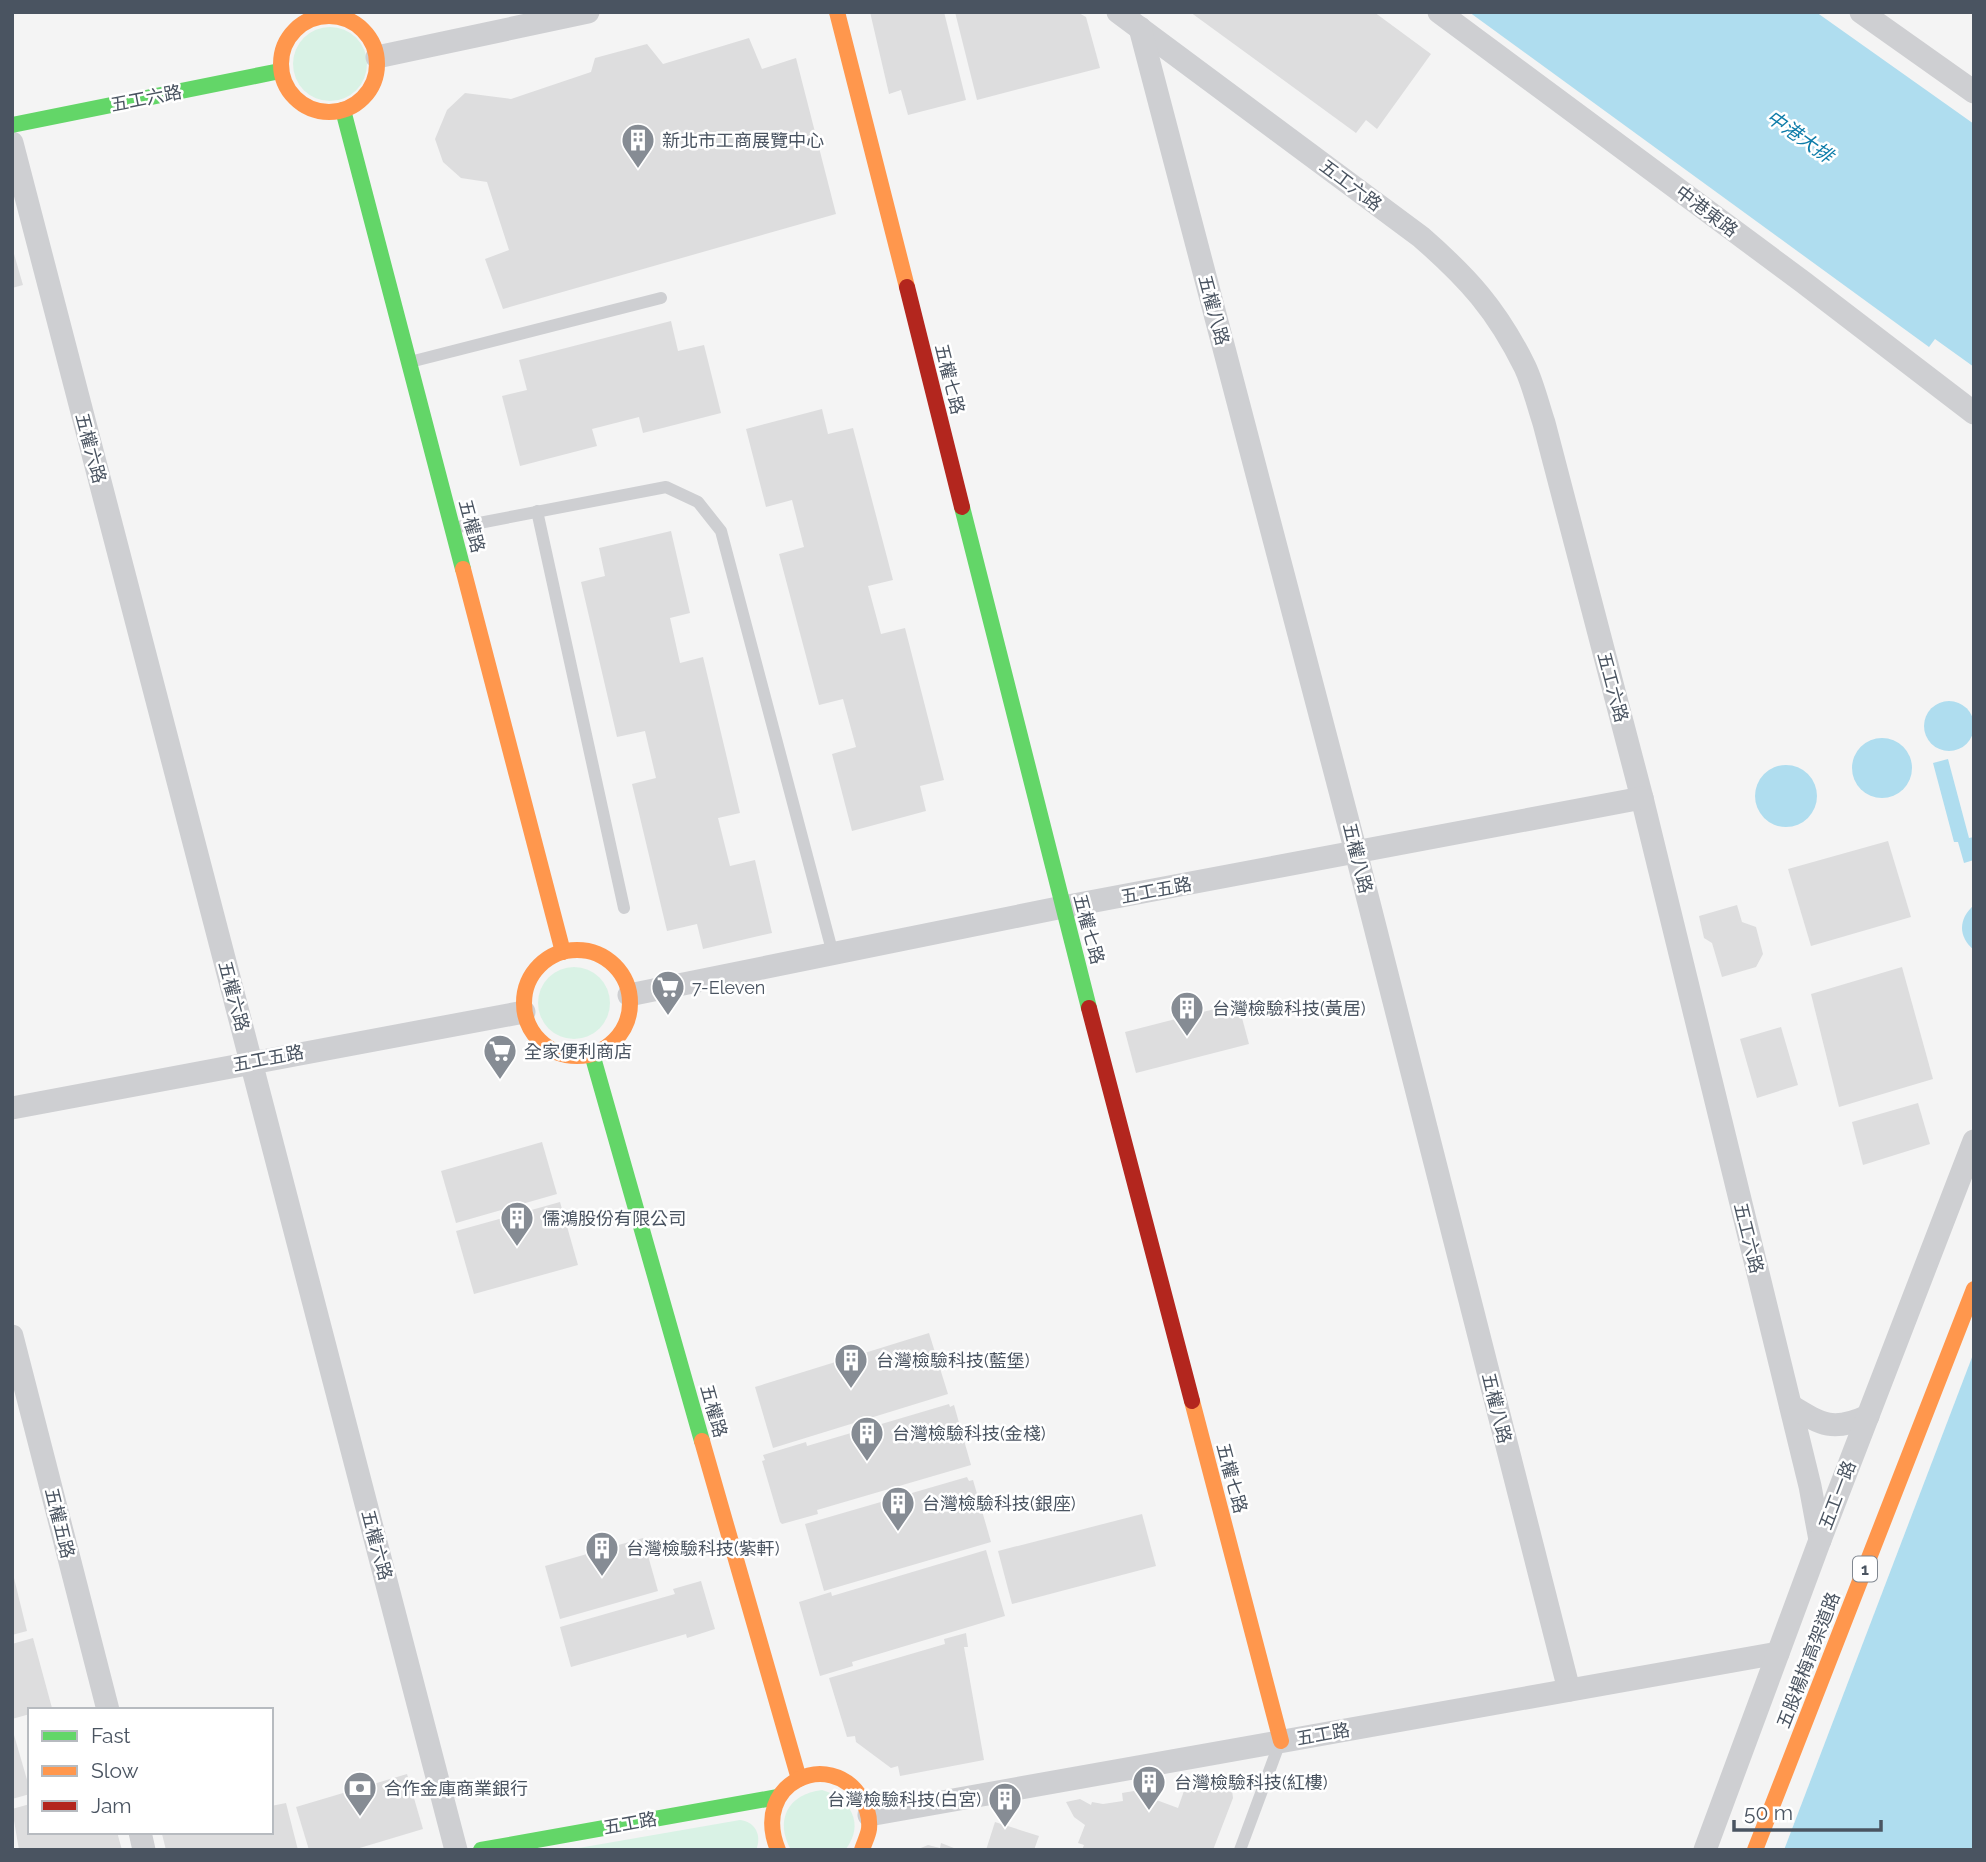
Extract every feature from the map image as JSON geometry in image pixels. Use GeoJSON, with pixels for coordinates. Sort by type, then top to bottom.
{"type":"FeatureCollection","features":[{"type":"Feature","properties":{"kind":"main road","name":"五權七路"},"geometry":{"type":"LineString","coordinates":[[837,12],[1063,907],[1281,1741]]}},
{"type":"Feature","properties":{"kind":"main road"},"geometry":{"type":"LineString","coordinates":[[339,14],[359,26],[369,35],[377,57],[376,76],[358,103],[331,113],[316,112],[304,106],[285,85],[280,71],[280,56],[293,20],[315,16],[339,14]]}},
{"type":"Feature","properties":{"kind":"main road","name":"五工六路"},"geometry":{"type":"LineString","coordinates":[[12,125],[280,71]]}},
{"type":"Feature","properties":{"kind":"main road","name":"五權路"},"geometry":{"type":"LineString","coordinates":[[343,110],[564,952]]}},
{"type":"Feature","properties":{"kind":"main road"},"geometry":{"type":"LineString","coordinates":[[564,952],[593,952],[606,958],[618,968],[629,995],[625,1024],[617,1037],[606,1048],[592,1054],[570,1056],[548,1048],[528,1026],[524,1012],[524,996],[533,975],[549,958],[564,952]]}},
{"type":"Feature","properties":{"kind":"main road","name":"五權路"},"geometry":{"type":"LineString","coordinates":[[592,1054],[799,1779]]}},
{"type":"Feature","properties":{"kind":"main road","name":"五股楊梅高架道路"},"geometry":{"type":"LineString","coordinates":[[1755,1850],[1974,1289]]}},
{"type":"Feature","properties":{"kind":"main road"},"geometry":{"type":"LineString","coordinates":[[778,1850],[772,1838],[770,1824],[778,1797],[799,1779],[824,1774],[849,1783],[865,1802],[870,1828],[862,1850]]}},
{"type":"Feature","properties":{"kind":"main road","name":"五工路"},"geometry":{"type":"LineString","coordinates":[[481,1850],[778,1797]]}},
{"type":"Feature","properties":{"kind":"street"},"geometry":{"type":"LineString","coordinates":[[377,57],[588,12]]}},
{"type":"Feature","properties":{"kind":"street","name":"五工六路"},"geometry":{"type":"LineString","coordinates":[[1118,12],[1421,237],[1464,275],[1499,319],[1526,369],[1544,423],[1642,798],[1791,1406],[1820,1540]]}},
{"type":"Feature","properties":{"kind":"street","name":"中港東路"},"geometry":{"type":"LineString","coordinates":[[1439,12],[1803,282],[1974,413]]}},
{"type":"Feature","properties":{"kind":"street"},"geometry":{"type":"LineString","coordinates":[[1861,12],[1974,92]]}},
{"type":"Feature","properties":{"kind":"street","name":"五權八路"},"geometry":{"type":"LineString","coordinates":[[1140,28],[1356,852],[1569,1690]]}},
{"type":"Feature","properties":{"kind":"street","name":"五權六路"},"geometry":{"type":"LineString","coordinates":[[12,143],[456,1850]]}},
{"type":"Feature","properties":{"kind":"street","name":"五工五路"},"geometry":{"type":"LineString","coordinates":[[629,995],[1063,907],[1642,798]]}},
{"type":"Feature","properties":{"kind":"street","name":"五工五路"},"geometry":{"type":"LineString","coordinates":[[12,1108],[251,1061],[524,1012]]}},
{"type":"Feature","properties":{"kind":"street","name":"五工一路"},"geometry":{"type":"LineString","coordinates":[[1705,1850],[1820,1540],[1974,1141]]}},
{"type":"Feature","properties":{"kind":"street","name":"五權五路"},"geometry":{"type":"LineString","coordinates":[[12,1336],[107,1708]]}},
{"type":"Feature","properties":{"kind":"street"},"geometry":{"type":"LineString","coordinates":[[1791,1406],[1830,1426],[1850,1424],[1868,1416]]}},
{"type":"Feature","properties":{"kind":"street","name":"五工路"},"geometry":{"type":"LineString","coordinates":[[869,1815],[1778,1653]]}},
{"type":"Feature","properties":{"kind":"lane"},"geometry":{"type":"LineString","coordinates":[[409,362],[661,298]]}},
{"type":"Feature","properties":{"kind":"lane"},"geometry":{"type":"LineString","coordinates":[[453,528],[666,487],[698,502],[721,531],[832,954]]}},
{"type":"Feature","properties":{"kind":"lane"},"geometry":{"type":"LineString","coordinates":[[537,511],[624,908]]}},
{"type":"Feature","properties":{"kind":"lane"},"geometry":{"type":"LineString","coordinates":[[1240,1850],[1281,1741]]}},
{"type":"Feature","properties":{"kind":"green space"},"geometry":{"type":"Polygon","coordinates":[[[330,27],[351,33],[361,43],[367,64],[361,85],[351,95],[330,101],[309,95],[299,85],[293,64],[299,43],[309,33],[330,27]]]}},
{"type":"Feature","properties":{"kind":"green space"},"geometry":{"type":"Polygon","coordinates":[[[574,967],[594,973],[604,983],[610,1003],[604,1023],[594,1033],[574,1039],[554,1033],[544,1023],[538,1003],[544,983],[554,973],[574,967]]]}},
{"type":"Feature","properties":{"kind":"green space"},"geometry":{"type":"Polygon","coordinates":[[[822,1790],[840,1799],[852,1813],[854,1831],[851,1840],[845,1850],[791,1850],[784,1829],[787,1810],[800,1797],[822,1790]]]}},
{"type":"Feature","properties":{"kind":"green space"},"geometry":{"type":"Polygon","coordinates":[[[746,1821],[756,1830],[756,1850],[567,1850],[746,1821]]]}},
{"type":"Feature","properties":{"kind":"water","name":"中港大排"},"geometry":{"type":"Polygon","coordinates":[[[1469,12],[1816,12],[1974,124],[1974,367],[1935,339],[1929,347],[1469,12]]]}},
{"type":"Feature","properties":{"kind":"water"},"geometry":{"type":"Polygon","coordinates":[[[1949,701],[1967,708],[1974,726],[1967,744],[1949,751],[1931,744],[1924,726],[1931,708],[1949,701]]]}},
{"type":"Feature","properties":{"kind":"water"},"geometry":{"type":"Polygon","coordinates":[[[1876,738],[1888,738],[1907,751],[1912,768],[1910,780],[1899,793],[1888,798],[1876,798],[1857,785],[1852,774],[1852,762],[1865,743],[1876,738]]]}},
{"type":"Feature","properties":{"kind":"water"},"geometry":{"type":"Polygon","coordinates":[[[1948,759],[1969,838],[1974,837],[1974,860],[1964,863],[1958,842],[1954,842],[1933,763],[1948,759]]]}},
{"type":"Feature","properties":{"kind":"water"},"geometry":{"type":"Polygon","coordinates":[[[1780,765],[1792,765],[1808,774],[1815,784],[1815,808],[1808,818],[1792,827],[1780,827],[1769,822],[1760,813],[1755,802],[1755,790],[1760,779],[1769,770],[1780,765]]]}},
{"type":"Feature","properties":{"kind":"water"},"geometry":{"type":"Polygon","coordinates":[[[1974,905],[1974,950],[1965,939],[1962,928],[1965,916],[1974,905]]]}},
{"type":"Feature","properties":{"kind":"water"},"geometry":{"type":"Polygon","coordinates":[[[1974,1352],[1974,1850],[1784,1850],[1974,1352]]]}},
{"type":"Feature","properties":{"kind":"building"},"geometry":{"type":"Polygon","coordinates":[[[870,12],[944,12],[966,100],[908,115],[901,90],[889,94],[870,12]]]}},
{"type":"Feature","properties":{"kind":"building"},"geometry":{"type":"Polygon","coordinates":[[[955,12],[1077,12],[1086,17],[1100,68],[977,100],[955,12]]]}},
{"type":"Feature","properties":{"kind":"building"},"geometry":{"type":"Polygon","coordinates":[[[1190,12],[1374,12],[1431,54],[1377,129],[1366,120],[1356,133],[1190,12]]]}},
{"type":"Feature","properties":{"kind":"building","name":"新北市工商展覽中心"},"geometry":{"type":"Polygon","coordinates":[[[749,38],[762,69],[796,58],[836,214],[503,309],[485,259],[509,250],[487,182],[461,178],[443,162],[435,139],[447,110],[465,93],[511,99],[591,72],[595,58],[647,44],[663,64],[749,38]]]}},
{"type":"Feature","properties":{"kind":"building"},"geometry":{"type":"Polygon","coordinates":[[[12,247],[23,285],[12,288],[12,247]]]}},
{"type":"Feature","properties":{"kind":"building"},"geometry":{"type":"Polygon","coordinates":[[[671,321],[678,351],[704,345],[721,413],[643,433],[639,417],[592,429],[597,446],[520,466],[502,396],[527,390],[519,360],[671,321]]]}},
{"type":"Feature","properties":{"kind":"building"},"geometry":{"type":"Polygon","coordinates":[[[822,409],[828,434],[853,428],[893,580],[868,586],[881,634],[905,628],[944,780],[920,786],[926,811],[852,831],[832,754],[856,747],[843,699],[819,705],[779,554],[804,547],[792,500],[766,507],[746,429],[822,409]]]}},
{"type":"Feature","properties":{"kind":"building"},"geometry":{"type":"Polygon","coordinates":[[[671,531],[690,613],[670,618],[680,663],[703,657],[740,813],[718,818],[730,866],[755,860],[772,933],[703,949],[697,924],[667,931],[632,784],[656,778],[645,731],[617,737],[581,582],[605,576],[599,548],[671,531]]]}},
{"type":"Feature","properties":{"kind":"building"},"geometry":{"type":"Polygon","coordinates":[[[1888,841],[1911,917],[1811,946],[1788,869],[1888,841]]]}},
{"type":"Feature","properties":{"kind":"building"},"geometry":{"type":"Polygon","coordinates":[[[1737,905],[1742,922],[1756,927],[1763,954],[1756,967],[1722,977],[1712,943],[1704,938],[1699,916],[1737,905]]]}},
{"type":"Feature","properties":{"kind":"building"},"geometry":{"type":"Polygon","coordinates":[[[1902,967],[1933,1079],[1839,1107],[1811,994],[1902,967]]]}},
{"type":"Feature","properties":{"kind":"building","name":"台灣檢驗科技(黃居)"},"geometry":{"type":"Polygon","coordinates":[[[1238,1003],[1249,1044],[1136,1073],[1125,1032],[1238,1003]]]}},
{"type":"Feature","properties":{"kind":"building"},"geometry":{"type":"Polygon","coordinates":[[[1781,1027],[1798,1085],[1757,1098],[1740,1039],[1781,1027]]]}},
{"type":"Feature","properties":{"kind":"building"},"geometry":{"type":"Polygon","coordinates":[[[1918,1103],[1930,1144],[1863,1165],[1852,1122],[1918,1103]]]}},
{"type":"Feature","properties":{"kind":"building","name":"儒鴻股份有限公司"},"geometry":{"type":"Polygon","coordinates":[[[542,1142],[557,1194],[456,1223],[441,1171],[542,1142]]]}},
{"type":"Feature","properties":{"kind":"building","name":"儒鴻股份有限公司"},"geometry":{"type":"Polygon","coordinates":[[[560,1202],[578,1265],[474,1294],[456,1231],[560,1202]]]}},
{"type":"Feature","properties":{"kind":"building","name":"台灣檢驗科技(藍堡)"},"geometry":{"type":"Polygon","coordinates":[[[929,1333],[948,1394],[773,1448],[755,1387],[929,1333]]]}},
{"type":"Feature","properties":{"kind":"building","name":"台灣檢驗科技(金棧)"},"geometry":{"type":"Polygon","coordinates":[[[949,1404],[950,1407],[954,1405],[971,1465],[817,1510],[818,1514],[782,1524],[780,1522],[762,1461],[765,1460],[763,1455],[806,1442],[807,1446],[949,1404]]]}},
{"type":"Feature","properties":{"kind":"building","name":"台灣檢驗科技(銀座)"},"geometry":{"type":"Polygon","coordinates":[[[967,1477],[969,1481],[973,1480],[991,1542],[824,1591],[805,1524],[967,1477]]]}},
{"type":"Feature","properties":{"kind":"building"},"geometry":{"type":"Polygon","coordinates":[[[1142,1514],[1156,1566],[1012,1604],[998,1551],[1142,1514]]]}},
{"type":"Feature","properties":{"kind":"building","name":"台灣檢驗科技(紫軒)"},"geometry":{"type":"Polygon","coordinates":[[[643,1538],[658,1591],[560,1619],[545,1566],[643,1538]]]}},
{"type":"Feature","properties":{"kind":"building"},"geometry":{"type":"Polygon","coordinates":[[[986,1550],[1005,1616],[852,1662],[853,1666],[820,1676],[799,1602],[831,1592],[832,1596],[986,1550]]]}},
{"type":"Feature","properties":{"kind":"building"},"geometry":{"type":"Polygon","coordinates":[[[12,1575],[27,1631],[12,1635],[12,1575]]]}},
{"type":"Feature","properties":{"kind":"building"},"geometry":{"type":"Polygon","coordinates":[[[701,1581],[715,1629],[687,1638],[686,1634],[571,1667],[560,1627],[675,1594],[673,1589],[701,1581]]]}},
{"type":"Feature","properties":{"kind":"building"},"geometry":{"type":"Polygon","coordinates":[[[966,1633],[968,1647],[964,1647],[984,1760],[900,1776],[898,1766],[891,1768],[856,1742],[855,1736],[847,1737],[829,1678],[945,1644],[944,1639],[966,1633]]]}},
{"type":"Feature","properties":{"kind":"building"},"geometry":{"type":"Polygon","coordinates":[[[33,1638],[52,1708],[28,1708],[28,1715],[12,1719],[12,1644],[33,1638]]]}},
{"type":"Feature","properties":{"kind":"building"},"geometry":{"type":"Polygon","coordinates":[[[12,1728],[28,1783],[28,1795],[12,1799],[12,1728]]]}},
{"type":"Feature","properties":{"kind":"building","name":"合作金庫商業銀行"},"geometry":{"type":"Polygon","coordinates":[[[407,1774],[423,1829],[353,1850],[309,1850],[296,1807],[407,1774]]]}},
{"type":"Feature","properties":{"kind":"building","name":"台灣檢驗科技(紅樓)"},"geometry":{"type":"Polygon","coordinates":[[[1219,1783],[1232,1790],[1233,1798],[1213,1850],[1082,1850],[1084,1845],[1078,1843],[1085,1825],[1074,1817],[1066,1802],[1080,1799],[1091,1805],[1092,1802],[1103,1804],[1123,1801],[1122,1793],[1140,1790],[1142,1797],[1143,1795],[1178,1808],[1185,1788],[1219,1783]]]}},
{"type":"Feature","properties":{"kind":"building"},"geometry":{"type":"Polygon","coordinates":[[[286,1803],[298,1850],[166,1850],[162,1834],[273,1834],[273,1806],[286,1803]]]}},
{"type":"Feature","properties":{"kind":"building"},"geometry":{"type":"Polygon","coordinates":[[[28,1805],[28,1834],[118,1834],[122,1850],[19,1850],[12,1809],[28,1805]]]}},
{"type":"Feature","properties":{"kind":"building","name":"台灣檢驗科技(白宮)"},"geometry":{"type":"Polygon","coordinates":[[[995,1822],[1039,1836],[1034,1850],[986,1850],[995,1822]]]}},
{"type":"Feature","properties":{"kind":"building","name":"台灣檢驗科技(白宮)"},"geometry":{"type":"Polygon","coordinates":[[[941,1843],[959,1850],[916,1850],[928,1845],[940,1848],[941,1843]]]}},
{"type":"Feature","properties":{"kind":"traffic: fast"},"geometry":{"type":"LineString","coordinates":[[12,125],[280,71]]}},
{"type":"Feature","properties":{"kind":"traffic: fast"},"geometry":{"type":"LineString","coordinates":[[343,110],[463,569]]}},
{"type":"Feature","properties":{"kind":"traffic: fast"},"geometry":{"type":"LineString","coordinates":[[962,507],[1089,1008]]}},
{"type":"Feature","properties":{"kind":"traffic: fast"},"geometry":{"type":"LineString","coordinates":[[592,1054],[702,1441]]}},
{"type":"Feature","properties":{"kind":"traffic: fast"},"geometry":{"type":"LineString","coordinates":[[481,1850],[778,1797]]}},
{"type":"Feature","properties":{"kind":"traffic: slow"},"geometry":{"type":"LineString","coordinates":[[837,12],[907,287]]}},
{"type":"Feature","properties":{"kind":"traffic: slow"},"geometry":{"type":"LineString","coordinates":[[329,16],[348,19],[363,30],[374,45],[377,64],[374,83],[363,98],[348,109],[329,112],[310,109],[295,98],[284,83],[281,64],[284,45],[295,30],[310,19],[329,16]]}},
{"type":"Feature","properties":{"kind":"traffic: slow"},"geometry":{"type":"LineString","coordinates":[[463,569],[563,952]]}},
{"type":"Feature","properties":{"kind":"traffic: slow"},"geometry":{"type":"LineString","coordinates":[[577,950],[597,954],[614,966],[626,983],[630,1003],[626,1023],[614,1040],[597,1052],[577,1056],[557,1052],[540,1040],[528,1023],[524,1003],[528,983],[540,966],[557,954],[577,950]]}},
{"type":"Feature","properties":{"kind":"traffic: slow"},"geometry":{"type":"LineString","coordinates":[[1755,1850],[1974,1289]]}},
{"type":"Feature","properties":{"kind":"traffic: slow"},"geometry":{"type":"LineString","coordinates":[[1192,1401],[1281,1741]]}},
{"type":"Feature","properties":{"kind":"traffic: slow"},"geometry":{"type":"LineString","coordinates":[[702,1441],[799,1779]]}},
{"type":"Feature","properties":{"kind":"traffic: slow"},"geometry":{"type":"LineString","coordinates":[[778,1850],[772,1826],[775,1806],[784,1790],[798,1780],[814,1775],[831,1775],[848,1783],[861,1798],[868,1813],[869,1825],[862,1850]]}},
{"type":"Feature","properties":{"kind":"traffic: jam"},"geometry":{"type":"LineString","coordinates":[[907,287],[962,507]]}},
{"type":"Feature","properties":{"kind":"traffic: jam"},"geometry":{"type":"LineString","coordinates":[[1089,1008],[1192,1401]]}},
{"type":"Feature","properties":{"kind":"place","name":"新北市工商展覽中心"},"geometry":{"type":"Point","coordinates":[638,170]}},
{"type":"Feature","properties":{"kind":"place","name":"7-Eleven"},"geometry":{"type":"Point","coordinates":[668,1017]}},
{"type":"Feature","properties":{"kind":"place","name":"台灣檢驗科技(黃居)"},"geometry":{"type":"Point","coordinates":[1187,1038]}},
{"type":"Feature","properties":{"kind":"place","name":"全家便利商店"},"geometry":{"type":"Point","coordinates":[500,1081]}},
{"type":"Feature","properties":{"kind":"place","name":"儒鴻股份有限公司"},"geometry":{"type":"Point","coordinates":[517,1248]}},
{"type":"Feature","properties":{"kind":"place","name":"台灣檢驗科技(藍堡)"},"geometry":{"type":"Point","coordinates":[851,1390]}},
{"type":"Feature","properties":{"kind":"place","name":"台灣檢驗科技(金棧)"},"geometry":{"type":"Point","coordinates":[867,1463]}},
{"type":"Feature","properties":{"kind":"place","name":"台灣檢驗科技(銀座)"},"geometry":{"type":"Point","coordinates":[898,1533]}},
{"type":"Feature","properties":{"kind":"place","name":"台灣檢驗科技(紫軒)"},"geometry":{"type":"Point","coordinates":[602,1578]}},
{"type":"Feature","properties":{"kind":"place","name":"台灣檢驗科技(紅樓)"},"geometry":{"type":"Point","coordinates":[1149,1812]}},
{"type":"Feature","properties":{"kind":"place","name":"合作金庫商業銀行"},"geometry":{"type":"Point","coordinates":[360,1818]}},
{"type":"Feature","properties":{"kind":"place","name":"台灣檢驗科技(白宮)"},"geometry":{"type":"Point","coordinates":[1005,1829]}}]}
